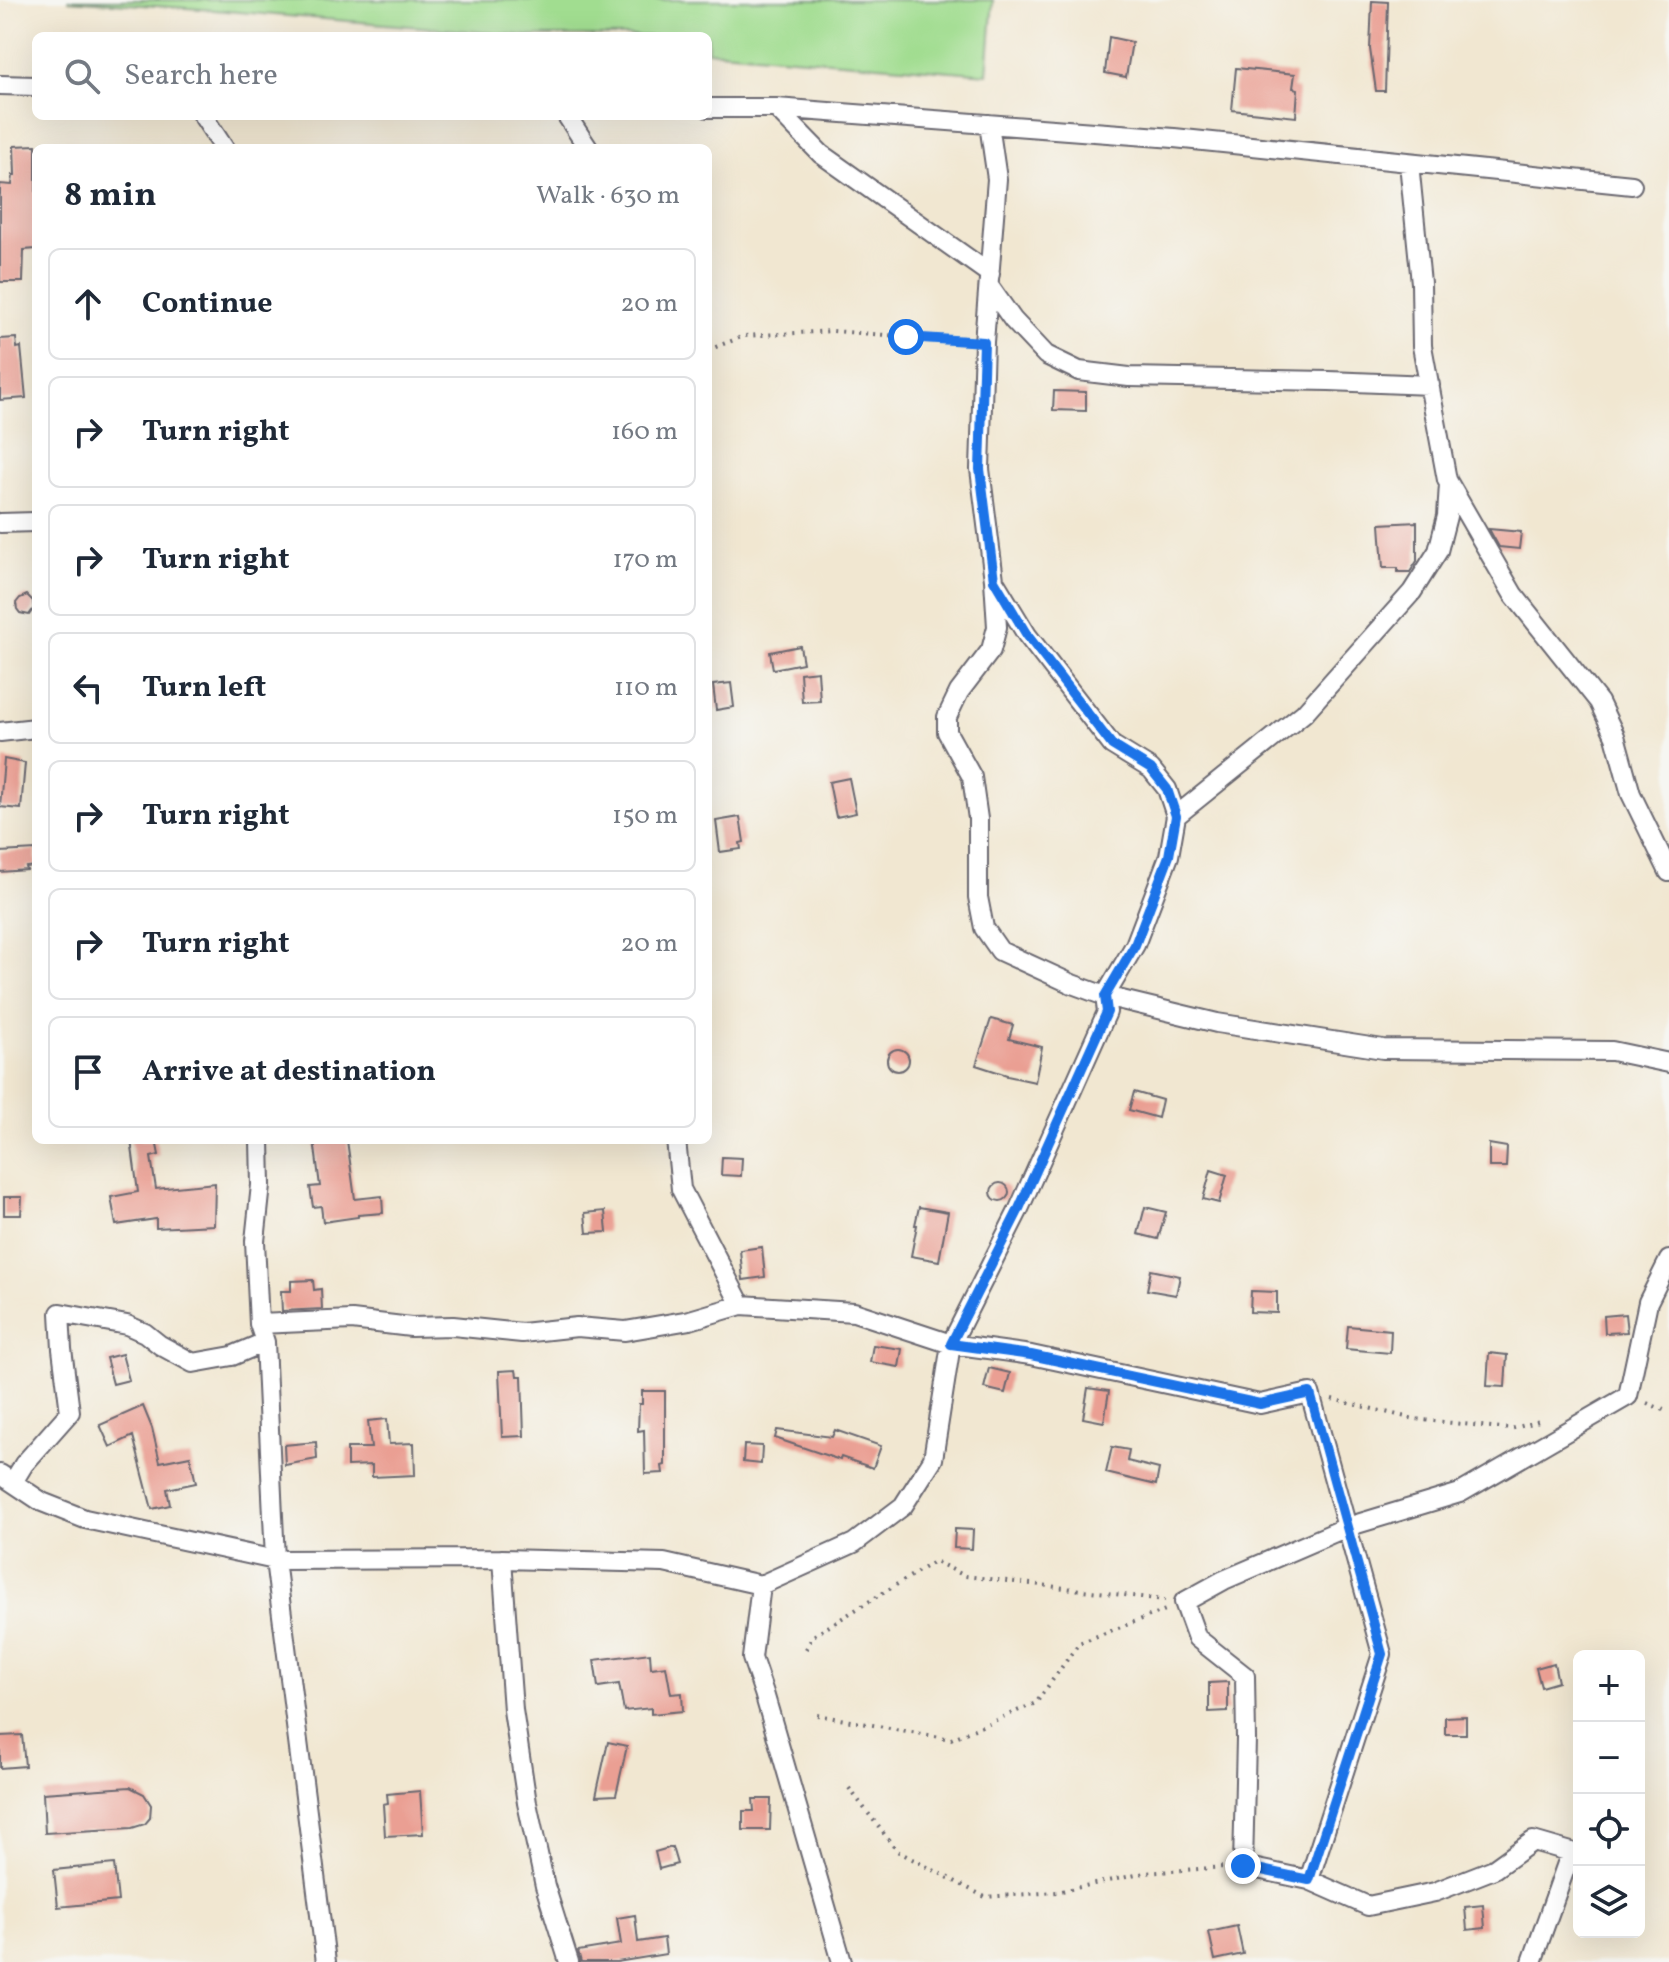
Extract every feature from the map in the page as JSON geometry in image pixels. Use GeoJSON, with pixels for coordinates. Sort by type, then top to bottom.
{"type":"FeatureCollection","features":[{"type":"Feature","properties":{"kind":"street"},"geometry":{"type":"LineString","coordinates":[[0,85],[32,86]]}},
{"type":"Feature","properties":{"kind":"street"},"geometry":{"type":"LineString","coordinates":[[712,108],[776,108],[1174,138],[1632,185]]}},
{"type":"Feature","properties":{"kind":"street"},"geometry":{"type":"LineString","coordinates":[[776,108],[821,154],[990,280],[1013,320],[1046,355],[1079,371],[1129,377],[1430,385]]}},
{"type":"Feature","properties":{"kind":"street"},"geometry":{"type":"LineString","coordinates":[[206,120],[221,144]]}},
{"type":"Feature","properties":{"kind":"street"},"geometry":{"type":"LineString","coordinates":[[570,120],[585,144]]}},
{"type":"Feature","properties":{"kind":"street"},"geometry":{"type":"LineString","coordinates":[[989,124],[997,179],[984,342],[980,469],[997,627],[991,650],[959,692],[947,717],[947,732],[972,777],[978,819],[978,897],[984,928],[1000,951],[1105,996],[1217,1023],[1383,1049],[1612,1051],[1669,1063]]}},
{"type":"Feature","properties":{"kind":"street"},"geometry":{"type":"LineString","coordinates":[[1409,163],[1421,283],[1422,346],[1447,480],[1513,594],[1599,702],[1615,736],[1631,794],[1669,872]]}},
{"type":"Feature","properties":{"kind":"street"},"geometry":{"type":"LineString","coordinates":[[1176,816],[1304,713],[1412,592],[1438,551],[1447,516],[1449,484]]}},
{"type":"Feature","properties":{"kind":"street"},"geometry":{"type":"LineString","coordinates":[[0,523],[32,522]]}},
{"type":"Feature","properties":{"kind":"street"},"geometry":{"type":"LineString","coordinates":[[265,1342],[232,1356],[193,1363],[127,1325],[60,1313],[70,1412],[24,1464],[6,1478],[42,1502],[85,1519],[275,1560],[502,1559],[664,1563],[761,1585],[854,1543],[903,1506],[933,1459],[951,1344],[1018,1211],[1107,1012],[1105,996],[1135,945],[1169,856],[1176,816],[1167,789],[1151,769],[1112,745],[1027,635],[994,580]]}},
{"type":"Feature","properties":{"kind":"street"},"geometry":{"type":"LineString","coordinates":[[0,732],[32,730]]}},
{"type":"Feature","properties":{"kind":"street"},"geometry":{"type":"LineString","coordinates":[[260,1144],[261,1185],[255,1241],[259,1324],[265,1342],[275,1560],[326,1962]]}},
{"type":"Feature","properties":{"kind":"street"},"geometry":{"type":"LineString","coordinates":[[676,1144],[681,1189],[741,1305]]}},
{"type":"Feature","properties":{"kind":"street"},"geometry":{"type":"LineString","coordinates":[[1532,1962],[1571,1852],[1533,1841],[1494,1869],[1435,1892],[1368,1906],[1309,1880],[1243,1866],[1245,1676],[1197,1638],[1184,1602],[1224,1580],[1347,1527],[1460,1493],[1628,1396],[1648,1302],[1669,1260]]}},
{"type":"Feature","properties":{"kind":"street"},"geometry":{"type":"LineString","coordinates":[[259,1324],[352,1320],[411,1327],[453,1326],[522,1333],[577,1327],[625,1331],[690,1320],[741,1305],[854,1312],[951,1344],[1031,1355],[1260,1404],[1310,1393],[1382,1654],[1309,1880]]}},
{"type":"Feature","properties":{"kind":"street"},"geometry":{"type":"LineString","coordinates":[[502,1559],[513,1710],[527,1803],[545,1886],[569,1962]]}},
{"type":"Feature","properties":{"kind":"street"},"geometry":{"type":"LineString","coordinates":[[761,1585],[752,1658],[842,1962]]}},
{"type":"Feature","properties":{"kind":"path"},"geometry":{"type":"LineString","coordinates":[[712,348],[744,336],[833,331],[984,342]]}},
{"type":"Feature","properties":{"kind":"path"},"geometry":{"type":"LineString","coordinates":[[1310,1393],[1414,1419],[1511,1429],[1555,1417]]}},
{"type":"Feature","properties":{"kind":"path"},"geometry":{"type":"LineString","coordinates":[[1628,1396],[1669,1412]]}},
{"type":"Feature","properties":{"kind":"path"},"geometry":{"type":"LineString","coordinates":[[806,1649],[813,1636],[935,1561],[965,1576],[1184,1602]]}},
{"type":"Feature","properties":{"kind":"path"},"geometry":{"type":"LineString","coordinates":[[817,1715],[951,1739],[1036,1703],[1079,1643],[1184,1602]]}},
{"type":"Feature","properties":{"kind":"path"},"geometry":{"type":"LineString","coordinates":[[849,1788],[897,1851],[985,1897],[1057,1892],[1145,1873],[1243,1866]]}},
{"type":"Feature","properties":{"kind":"green space"},"geometry":{"type":"Polygon","coordinates":[[[68,0],[993,0],[987,74],[712,51],[712,32],[482,32],[68,0]]]}},
{"type":"Feature","properties":{"kind":"building"},"geometry":{"type":"Polygon","coordinates":[[[1372,1],[1388,2],[1385,91],[1376,91],[1370,49],[1372,1]]]}},
{"type":"Feature","properties":{"kind":"building"},"geometry":{"type":"Polygon","coordinates":[[[1109,37],[1132,42],[1126,77],[1105,73],[1109,37]]]}},
{"type":"Feature","properties":{"kind":"building"},"geometry":{"type":"Polygon","coordinates":[[[1236,68],[1295,74],[1293,88],[1298,89],[1296,117],[1232,110],[1236,68]]]}},
{"type":"Feature","properties":{"kind":"building"},"geometry":{"type":"Polygon","coordinates":[[[32,145],[32,249],[24,250],[23,282],[0,282],[0,184],[12,185],[15,175],[14,146],[32,145]]]}},
{"type":"Feature","properties":{"kind":"building"},"geometry":{"type":"Polygon","coordinates":[[[16,338],[17,348],[21,347],[26,398],[0,400],[0,339],[16,338]]]}},
{"type":"Feature","properties":{"kind":"building"},"geometry":{"type":"Polygon","coordinates":[[[1054,391],[1086,392],[1086,411],[1053,410],[1054,391]]]}},
{"type":"Feature","properties":{"kind":"building"},"geometry":{"type":"Polygon","coordinates":[[[1417,522],[1417,561],[1410,572],[1383,568],[1380,524],[1417,522]]]}},
{"type":"Feature","properties":{"kind":"building"},"geometry":{"type":"Polygon","coordinates":[[[1489,529],[1521,532],[1519,549],[1499,547],[1489,529]]]}},
{"type":"Feature","properties":{"kind":"building"},"geometry":{"type":"Polygon","coordinates":[[[27,595],[32,600],[29,615],[17,609],[16,603],[27,595]]]}},
{"type":"Feature","properties":{"kind":"building"},"geometry":{"type":"Polygon","coordinates":[[[800,646],[803,663],[773,669],[770,652],[800,646]]]}},
{"type":"Feature","properties":{"kind":"building"},"geometry":{"type":"Polygon","coordinates":[[[818,671],[820,701],[802,702],[800,673],[818,671]]]}},
{"type":"Feature","properties":{"kind":"building"},"geometry":{"type":"Polygon","coordinates":[[[731,683],[734,707],[716,710],[713,685],[731,683]]]}},
{"type":"Feature","properties":{"kind":"building"},"geometry":{"type":"Polygon","coordinates":[[[4,759],[25,763],[21,809],[0,807],[4,759]]]}},
{"type":"Feature","properties":{"kind":"building"},"geometry":{"type":"Polygon","coordinates":[[[849,778],[856,813],[836,817],[829,782],[849,778]]]}},
{"type":"Feature","properties":{"kind":"building"},"geometry":{"type":"Polygon","coordinates":[[[740,817],[744,842],[740,843],[741,849],[720,852],[716,821],[740,817]]]}},
{"type":"Feature","properties":{"kind":"building"},"geometry":{"type":"Polygon","coordinates":[[[32,850],[32,866],[26,867],[27,870],[0,872],[0,852],[32,850]]]}},
{"type":"Feature","properties":{"kind":"building"},"geometry":{"type":"Polygon","coordinates":[[[991,1019],[1013,1025],[1009,1039],[1042,1047],[1035,1082],[976,1065],[991,1019]]]}},
{"type":"Feature","properties":{"kind":"building"},"geometry":{"type":"Polygon","coordinates":[[[898,1049],[906,1052],[909,1060],[906,1068],[898,1071],[890,1068],[887,1060],[890,1052],[898,1049]]]}},
{"type":"Feature","properties":{"kind":"building"},"geometry":{"type":"Polygon","coordinates":[[[1134,1092],[1162,1100],[1158,1118],[1129,1110],[1134,1092]]]}},
{"type":"Feature","properties":{"kind":"building"},"geometry":{"type":"Polygon","coordinates":[[[132,1144],[157,1144],[159,1155],[151,1157],[156,1189],[215,1183],[214,1225],[156,1228],[156,1219],[116,1225],[111,1197],[138,1192],[132,1144]]]}},
{"type":"Feature","properties":{"kind":"building"},"geometry":{"type":"Polygon","coordinates":[[[315,1144],[348,1144],[355,1199],[382,1196],[383,1213],[323,1222],[321,1206],[313,1207],[310,1187],[320,1186],[315,1144]]]}},
{"type":"Feature","properties":{"kind":"building"},"geometry":{"type":"Polygon","coordinates":[[[1489,1144],[1507,1147],[1506,1167],[1489,1167],[1489,1144]]]}},
{"type":"Feature","properties":{"kind":"building"},"geometry":{"type":"Polygon","coordinates":[[[722,1157],[742,1158],[741,1176],[721,1175],[722,1157]]]}},
{"type":"Feature","properties":{"kind":"building"},"geometry":{"type":"Polygon","coordinates":[[[1211,1170],[1227,1175],[1219,1203],[1203,1199],[1211,1170]]]}},
{"type":"Feature","properties":{"kind":"building"},"geometry":{"type":"Polygon","coordinates":[[[1000,1183],[1009,1192],[1000,1201],[991,1192],[1000,1183]]]}},
{"type":"Feature","properties":{"kind":"building"},"geometry":{"type":"Polygon","coordinates":[[[4,1197],[22,1197],[21,1215],[4,1215],[4,1197]]]}},
{"type":"Feature","properties":{"kind":"building"},"geometry":{"type":"Polygon","coordinates":[[[919,1207],[948,1212],[939,1261],[911,1256],[919,1207]]]}},
{"type":"Feature","properties":{"kind":"building"},"geometry":{"type":"Polygon","coordinates":[[[1145,1207],[1166,1212],[1158,1239],[1138,1234],[1145,1207]]]}},
{"type":"Feature","properties":{"kind":"building"},"geometry":{"type":"Polygon","coordinates":[[[605,1211],[607,1232],[587,1233],[585,1213],[605,1211]]]}},
{"type":"Feature","properties":{"kind":"building"},"geometry":{"type":"Polygon","coordinates":[[[762,1247],[765,1277],[743,1280],[740,1250],[762,1247]]]}},
{"type":"Feature","properties":{"kind":"building"},"geometry":{"type":"Polygon","coordinates":[[[1151,1270],[1180,1276],[1176,1295],[1147,1290],[1151,1270]]]}},
{"type":"Feature","properties":{"kind":"building"},"geometry":{"type":"Polygon","coordinates":[[[313,1280],[314,1290],[321,1289],[322,1309],[282,1311],[281,1291],[291,1291],[291,1281],[313,1280]]]}},
{"type":"Feature","properties":{"kind":"building"},"geometry":{"type":"Polygon","coordinates":[[[1251,1291],[1277,1292],[1277,1313],[1250,1312],[1251,1291]]]}},
{"type":"Feature","properties":{"kind":"building"},"geometry":{"type":"Polygon","coordinates":[[[1625,1314],[1627,1332],[1605,1333],[1604,1316],[1625,1314]]]}},
{"type":"Feature","properties":{"kind":"building"},"geometry":{"type":"Polygon","coordinates":[[[1348,1326],[1391,1330],[1390,1353],[1346,1349],[1348,1326]]]}},
{"type":"Feature","properties":{"kind":"building"},"geometry":{"type":"Polygon","coordinates":[[[873,1345],[902,1349],[899,1367],[870,1362],[873,1345]]]}},
{"type":"Feature","properties":{"kind":"building"},"geometry":{"type":"Polygon","coordinates":[[[1489,1353],[1507,1355],[1505,1387],[1487,1386],[1489,1353]]]}},
{"type":"Feature","properties":{"kind":"building"},"geometry":{"type":"Polygon","coordinates":[[[122,1354],[129,1380],[113,1384],[106,1358],[122,1354]]]}},
{"type":"Feature","properties":{"kind":"building"},"geometry":{"type":"Polygon","coordinates":[[[989,1368],[1010,1373],[1005,1393],[984,1388],[989,1368]]]}},
{"type":"Feature","properties":{"kind":"building"},"geometry":{"type":"Polygon","coordinates":[[[516,1370],[517,1376],[522,1376],[524,1436],[502,1437],[499,1371],[516,1370]]]}},
{"type":"Feature","properties":{"kind":"building"},"geometry":{"type":"Polygon","coordinates":[[[1088,1388],[1109,1391],[1104,1422],[1083,1418],[1088,1388]]]}},
{"type":"Feature","properties":{"kind":"building"},"geometry":{"type":"Polygon","coordinates":[[[642,1391],[665,1391],[663,1473],[645,1474],[644,1430],[638,1431],[642,1391]]]}},
{"type":"Feature","properties":{"kind":"building"},"geometry":{"type":"Polygon","coordinates":[[[143,1406],[160,1462],[190,1456],[196,1483],[167,1489],[170,1505],[152,1509],[133,1436],[110,1447],[100,1425],[143,1406]]]}},
{"type":"Feature","properties":{"kind":"building"},"geometry":{"type":"Polygon","coordinates":[[[387,1419],[389,1444],[414,1443],[415,1475],[372,1477],[372,1465],[347,1466],[347,1448],[371,1448],[368,1421],[387,1419]]]}},
{"type":"Feature","properties":{"kind":"building"},"geometry":{"type":"Polygon","coordinates":[[[777,1430],[832,1437],[835,1430],[881,1446],[873,1468],[775,1438],[777,1430]]]}},
{"type":"Feature","properties":{"kind":"building"},"geometry":{"type":"Polygon","coordinates":[[[316,1442],[317,1459],[285,1465],[284,1445],[316,1442]]]}},
{"type":"Feature","properties":{"kind":"building"},"geometry":{"type":"Polygon","coordinates":[[[744,1445],[762,1446],[761,1464],[743,1462],[744,1445]]]}},
{"type":"Feature","properties":{"kind":"building"},"geometry":{"type":"Polygon","coordinates":[[[1112,1447],[1129,1450],[1127,1461],[1159,1469],[1156,1485],[1106,1473],[1112,1447]]]}},
{"type":"Feature","properties":{"kind":"building"},"geometry":{"type":"Polygon","coordinates":[[[955,1529],[973,1530],[972,1549],[954,1548],[955,1529]]]}},
{"type":"Feature","properties":{"kind":"building"},"geometry":{"type":"Polygon","coordinates":[[[650,1653],[651,1668],[666,1666],[671,1694],[682,1693],[683,1711],[651,1714],[651,1708],[624,1711],[619,1684],[598,1687],[594,1660],[650,1653]]]}},
{"type":"Feature","properties":{"kind":"building"},"geometry":{"type":"Polygon","coordinates":[[[1554,1663],[1558,1682],[1541,1687],[1536,1668],[1554,1663]]]}},
{"type":"Feature","properties":{"kind":"building"},"geometry":{"type":"Polygon","coordinates":[[[1228,1682],[1228,1711],[1209,1712],[1209,1683],[1228,1682]]]}},
{"type":"Feature","properties":{"kind":"building"},"geometry":{"type":"Polygon","coordinates":[[[1466,1716],[1466,1734],[1445,1734],[1445,1717],[1466,1716]]]}},
{"type":"Feature","properties":{"kind":"building"},"geometry":{"type":"Polygon","coordinates":[[[22,1735],[25,1766],[0,1768],[0,1736],[22,1735]]]}},
{"type":"Feature","properties":{"kind":"building"},"geometry":{"type":"Polygon","coordinates":[[[608,1742],[627,1746],[616,1795],[596,1796],[608,1742]]]}},
{"type":"Feature","properties":{"kind":"building"},"geometry":{"type":"Polygon","coordinates":[[[130,1787],[144,1794],[151,1805],[150,1818],[145,1824],[132,1828],[45,1833],[43,1793],[130,1787]]]}},
{"type":"Feature","properties":{"kind":"building"},"geometry":{"type":"Polygon","coordinates":[[[420,1791],[423,1834],[385,1836],[383,1804],[388,1803],[387,1794],[420,1791]]]}},
{"type":"Feature","properties":{"kind":"building"},"geometry":{"type":"Polygon","coordinates":[[[753,1799],[771,1799],[770,1830],[743,1830],[743,1811],[754,1811],[753,1799]]]}},
{"type":"Feature","properties":{"kind":"building"},"geometry":{"type":"Polygon","coordinates":[[[672,1847],[677,1864],[659,1869],[655,1852],[672,1847]]]}},
{"type":"Feature","properties":{"kind":"building"},"geometry":{"type":"Polygon","coordinates":[[[114,1864],[118,1901],[58,1907],[54,1870],[114,1864]]]}},
{"type":"Feature","properties":{"kind":"building"},"geometry":{"type":"Polygon","coordinates":[[[1483,1905],[1485,1928],[1467,1930],[1465,1907],[1483,1905]]]}},
{"type":"Feature","properties":{"kind":"building"},"geometry":{"type":"Polygon","coordinates":[[[635,1915],[638,1942],[664,1938],[666,1954],[617,1962],[581,1962],[578,1951],[621,1944],[617,1918],[635,1915]]]}},
{"type":"Feature","properties":{"kind":"building"},"geometry":{"type":"Polygon","coordinates":[[[1237,1926],[1243,1954],[1215,1960],[1209,1932],[1237,1926]]]}},
{"type":"Feature","properties":{"kind":"route"},"geometry":{"type":"LineString","coordinates":[[906,337],[984,342],[980,469],[994,580],[1027,635],[1112,745],[1151,769],[1167,789],[1176,816],[1169,856],[1135,945],[1105,996],[1107,1012],[1018,1211],[951,1344],[1031,1355],[1260,1404],[1310,1393],[1382,1654],[1309,1880],[1243,1866]]}}]}
